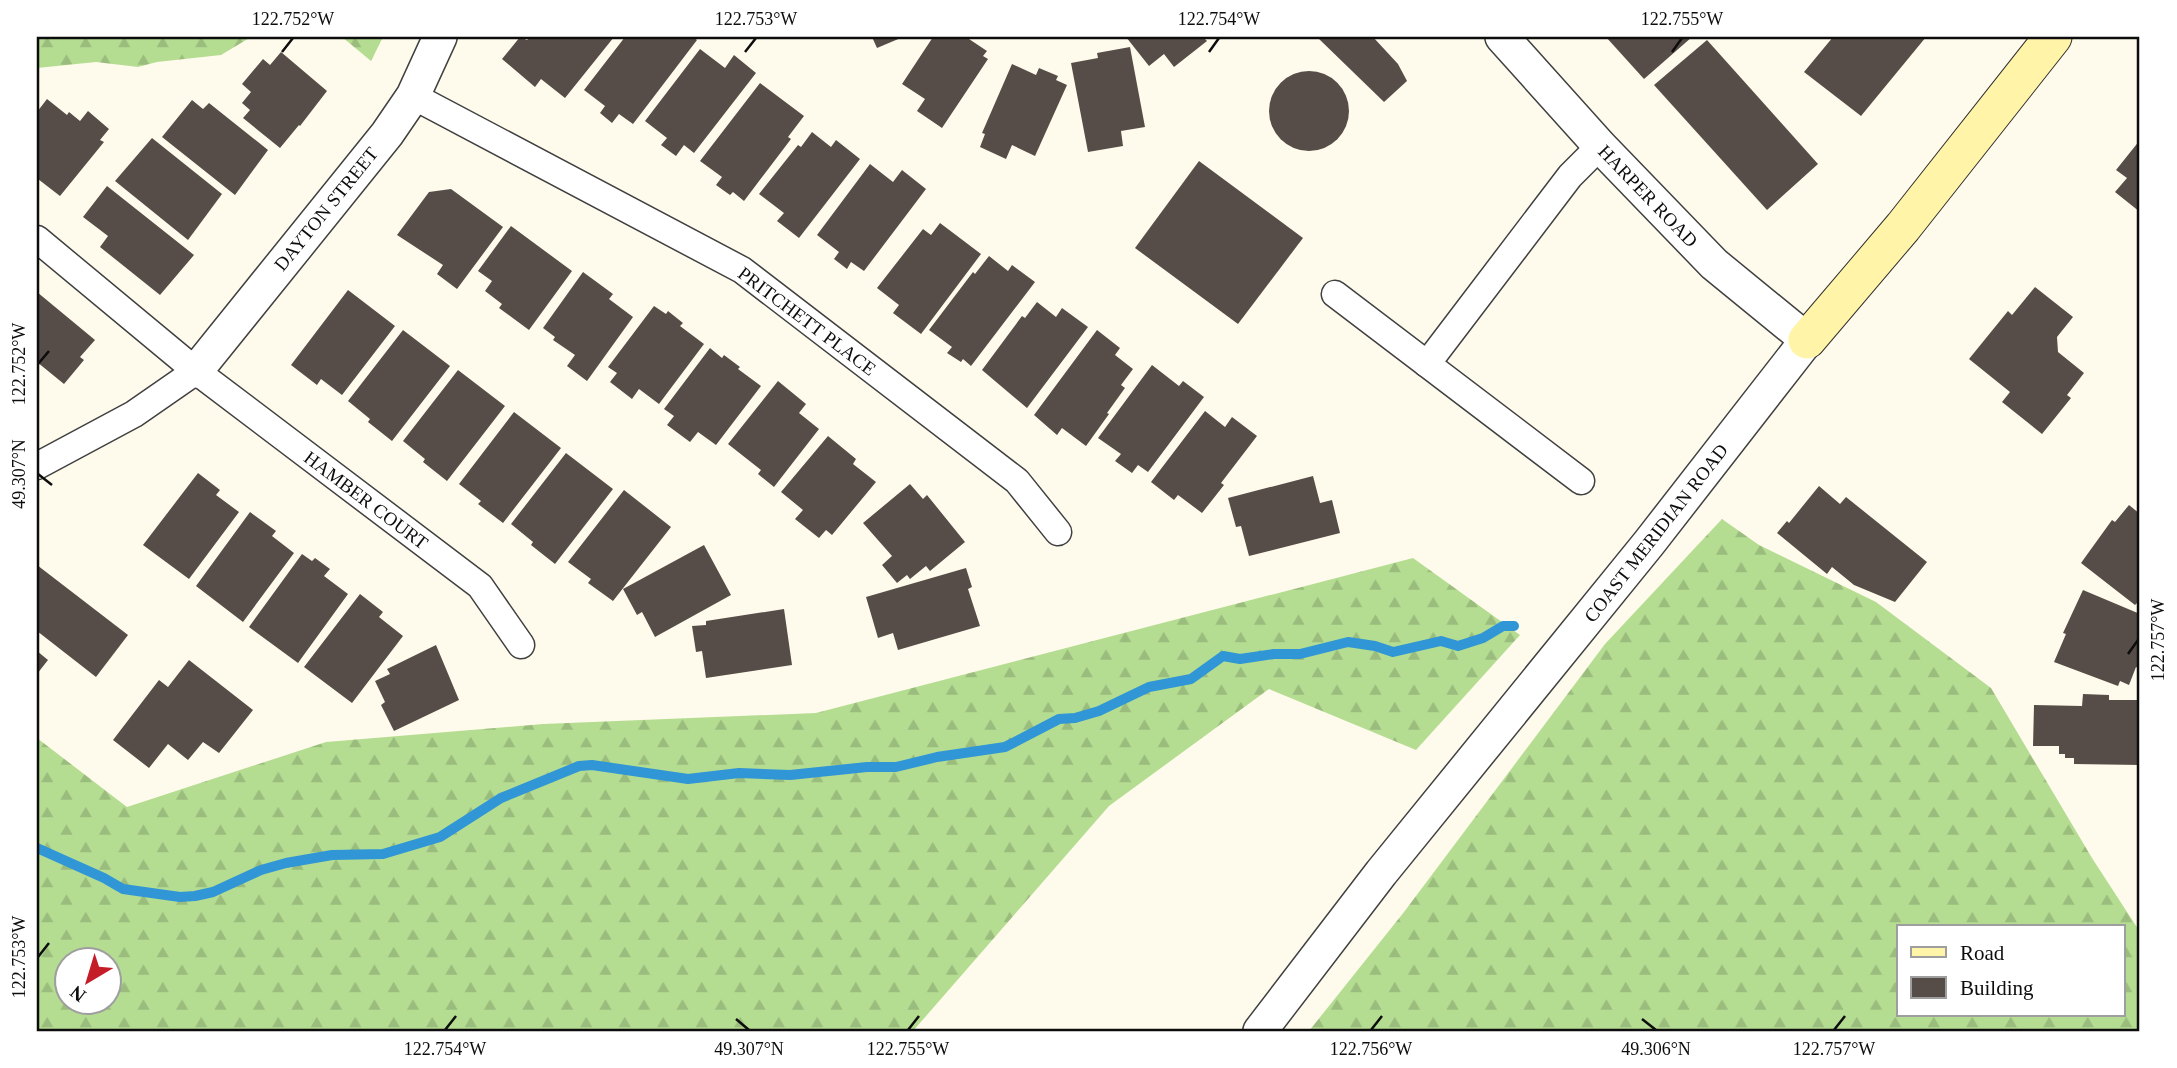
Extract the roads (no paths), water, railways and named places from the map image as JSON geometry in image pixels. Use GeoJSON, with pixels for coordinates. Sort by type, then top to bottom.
{"type":"FeatureCollection","features":[{"type":"Feature","properties":{"kind":"main road","name":"COAST MERIDIAN ROAD"},"geometry":{"type":"LineString","coordinates":[[1807,340],[1903,227],[2053,37]]}},
{"type":"Feature","properties":{"kind":"street","name":"DAYTON STREET"},"geometry":{"type":"LineString","coordinates":[[196,371],[387,135],[413,96],[440,37]]}},
{"type":"Feature","properties":{"kind":"street","name":"HARPER ROAD"},"geometry":{"type":"LineString","coordinates":[[1502,37],[1600,146],[1714,264],[1807,340]]}},
{"type":"Feature","properties":{"kind":"street","name":"PRITCHETT PLACE"},"geometry":{"type":"LineString","coordinates":[[413,96],[742,270],[1017,481],[1058,532]]}},
{"type":"Feature","properties":{"kind":"street"},"geometry":{"type":"LineString","coordinates":[[1427,364],[1570,176],[1600,146]]}},
{"type":"Feature","properties":{"kind":"street","name":"HAMBER COURT"},"geometry":{"type":"LineString","coordinates":[[37,239],[196,371],[480,586],[521,645]]}},
{"type":"Feature","properties":{"kind":"street"},"geometry":{"type":"LineString","coordinates":[[1335,294],[1581,481]]}},
{"type":"Feature","properties":{"kind":"street","name":"COAST MERIDIAN ROAD"},"geometry":{"type":"LineString","coordinates":[[1260,1031],[1381,873],[1649,543],[1807,340]]}},
{"type":"Feature","properties":{"kind":"street"},"geometry":{"type":"LineString","coordinates":[[37,466],[134,414],[196,371]]}},
{"type":"Feature","properties":{"kind":"waterway"},"geometry":{"type":"LineString","coordinates":[[37,848],[123,889],[180,897],[195,896],[213,892],[261,870],[286,863],[332,855],[383,854],[440,837],[501,798],[579,766],[592,765],[688,779],[739,773],[790,775],[867,767],[896,767],[937,757],[1005,747],[1059,719],[1075,718],[1099,711],[1149,687],[1191,679],[1223,656],[1240,659],[1274,654],[1300,654],[1348,642],[1393,652],[1441,641],[1458,646],[1483,638],[1503,626],[1514,626]]}}]}
